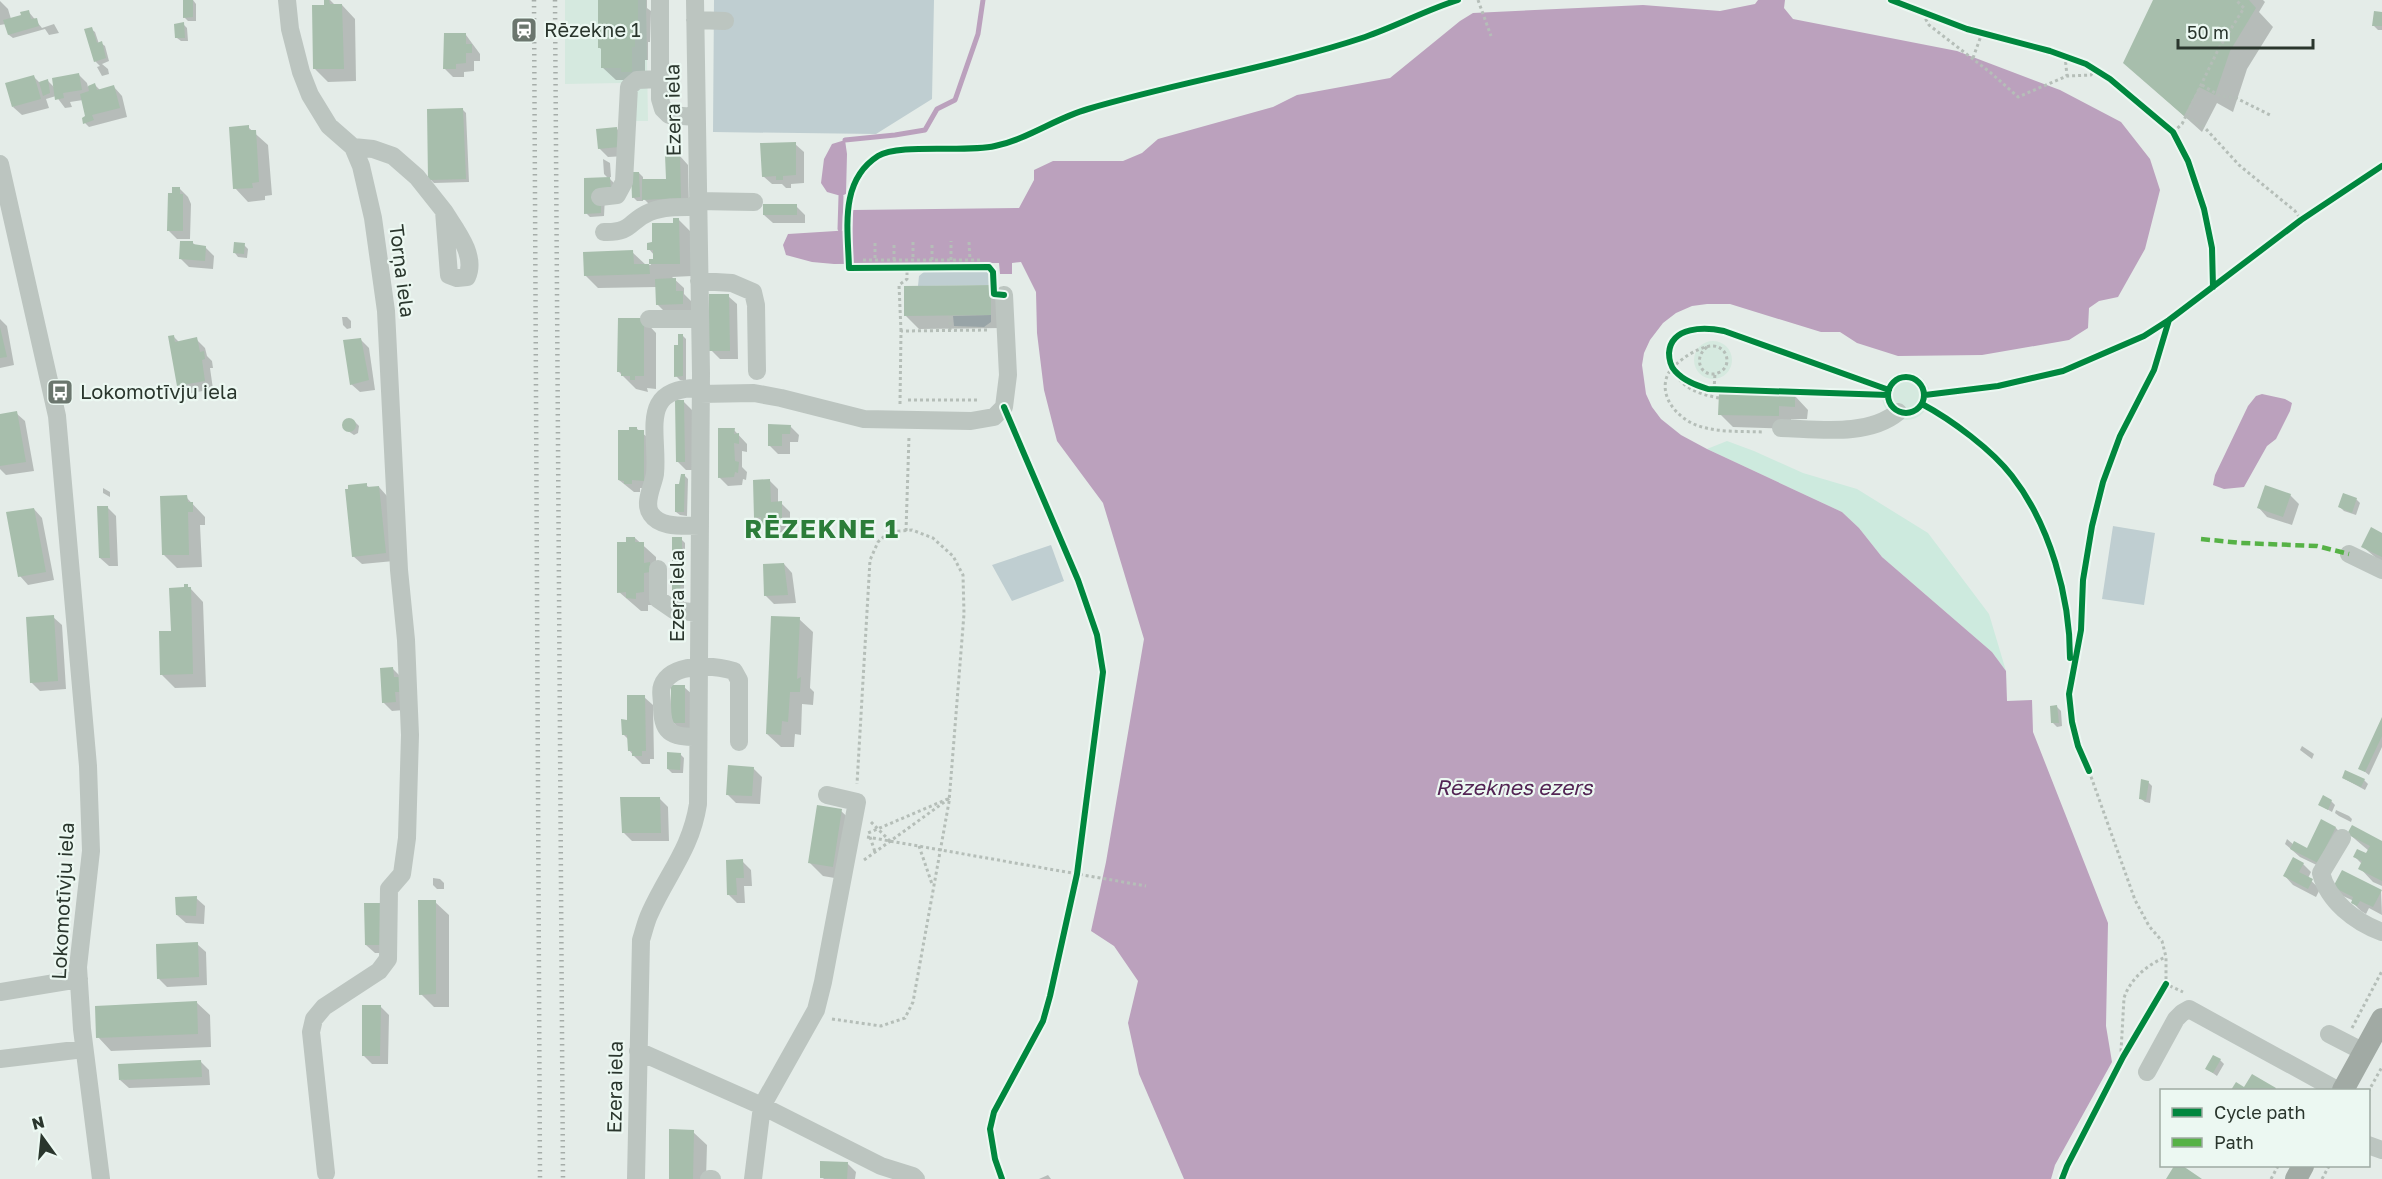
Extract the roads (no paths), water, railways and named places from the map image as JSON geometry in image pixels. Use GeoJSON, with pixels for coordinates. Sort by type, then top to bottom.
{"type":"FeatureCollection","features":[{"type":"Feature","properties":{"kind":"main road"},"geometry":{"type":"LineString","coordinates":[[2344,1089],[2382,1019]]}},
{"type":"Feature","properties":{"kind":"street"},"geometry":{"type":"LineString","coordinates":[[287,0],[290,29],[301,72],[310,95],[328,126],[353,147],[373,149],[393,156],[417,177],[444,211]]}},
{"type":"Feature","properties":{"kind":"street"},"geometry":{"type":"LineString","coordinates":[[660,0],[660,79],[663,109],[669,115],[696,117]]}},
{"type":"Feature","properties":{"kind":"street","name":"Ezera iela"},"geometry":{"type":"LineString","coordinates":[[636,1179],[641,940],[649,914],[688,843],[698,804],[700,319],[695,0]]}},
{"type":"Feature","properties":{"kind":"street"},"geometry":{"type":"LineString","coordinates":[[695,20],[725,21]]}},
{"type":"Feature","properties":{"kind":"street"},"geometry":{"type":"LineString","coordinates":[[600,197],[617,195],[624,182],[629,87],[638,80],[660,79]]}},
{"type":"Feature","properties":{"kind":"street","name":"Torņa iela"},"geometry":{"type":"LineString","coordinates":[[326,1173],[312,1032],[314,1019],[324,1007],[379,971],[388,959],[390,889],[402,874],[407,838],[410,735],[386,311],[373,218],[361,166],[353,147]]}},
{"type":"Feature","properties":{"kind":"street","name":"Lokomotīvju iela"},"geometry":{"type":"LineString","coordinates":[[0,164],[58,428],[79,648],[90,811],[91,851],[79,979],[84,1049],[101,1179]]}},
{"type":"Feature","properties":{"kind":"street"},"geometry":{"type":"LineString","coordinates":[[604,232],[620,232],[651,211],[668,207],[754,202]]}},
{"type":"Feature","properties":{"kind":"street"},"geometry":{"type":"LineString","coordinates":[[699,281],[732,283],[753,292],[756,305],[757,371]]}},
{"type":"Feature","properties":{"kind":"street"},"geometry":{"type":"LineString","coordinates":[[700,526],[668,524],[651,514],[648,506],[655,474],[655,413],[659,402],[680,391],[754,393],[864,419],[971,421],[994,417],[1004,406],[1008,375],[1004,295]]}},
{"type":"Feature","properties":{"kind":"street"},"geometry":{"type":"LineString","coordinates":[[649,319],[700,319]]}},
{"type":"Feature","properties":{"kind":"street"},"geometry":{"type":"LineString","coordinates":[[1781,428],[1862,427],[1894,416],[1898,412]]}},
{"type":"Feature","properties":{"kind":"street"},"geometry":{"type":"LineString","coordinates":[[2349,554],[2382,570]]}},
{"type":"Feature","properties":{"kind":"street"},"geometry":{"type":"LineString","coordinates":[[658,569],[658,599],[674,610],[699,613]]}},
{"type":"Feature","properties":{"kind":"street"},"geometry":{"type":"LineString","coordinates":[[698,737],[680,737],[666,728],[662,721],[661,687],[667,677],[680,670],[726,669],[734,671],[739,680],[739,742]]}},
{"type":"Feature","properties":{"kind":"street"},"geometry":{"type":"LineString","coordinates":[[753,1179],[762,1106],[816,1010],[843,875],[857,802],[827,795]]}},
{"type":"Feature","properties":{"kind":"street"},"geometry":{"type":"LineString","coordinates":[[2342,838],[2321,873],[2324,886],[2345,910],[2369,927],[2382,932]]}},
{"type":"Feature","properties":{"kind":"street"},"geometry":{"type":"LineString","coordinates":[[0,992],[79,979]]}},
{"type":"Feature","properties":{"kind":"street"},"geometry":{"type":"LineString","coordinates":[[2147,1072],[2176,1019],[2189,1009],[2335,1089]]}},
{"type":"Feature","properties":{"kind":"street"},"geometry":{"type":"LineString","coordinates":[[2329,1034],[2364,1052]]}},
{"type":"Feature","properties":{"kind":"street"},"geometry":{"type":"LineString","coordinates":[[0,1059],[84,1049]]}},
{"type":"Feature","properties":{"kind":"street"},"geometry":{"type":"LineString","coordinates":[[638,1051],[762,1106],[880,1166],[913,1176],[916,1179]]}},
{"type":"Feature","properties":{"kind":"water","name":"Rēzeknes ezers"},"geometry":{"type":"Polygon","coordinates":[[[1758,0],[1785,0],[1784,8],[1793,19],[1957,51],[2060,90],[2121,122],[2150,159],[2160,190],[2145,249],[2118,297],[2099,301],[2089,308],[2088,328],[2069,340],[1982,355],[1898,356],[1857,343],[1840,332],[1821,332],[1730,304],[1707,304],[1692,306],[1676,313],[1663,323],[1650,340],[1642,365],[1646,394],[1661,419],[1681,435],[1707,449],[1842,512],[1859,528],[1882,557],[1992,652],[2006,671],[2007,701],[2032,700],[2033,732],[2108,923],[2106,1026],[2112,1062],[2055,1165],[2051,1179],[1184,1179],[1139,1074],[1128,1023],[1138,981],[1114,946],[1091,931],[1106,862],[1144,639],[1103,503],[1057,441],[1044,390],[1037,333],[1036,292],[1021,262],[1012,263],[1012,274],[1000,274],[999,263],[834,264],[812,262],[786,255],[783,245],[788,234],[852,230],[853,210],[1019,208],[1034,180],[1034,170],[1053,161],[1123,161],[1142,153],[1158,139],[1273,107],[1297,95],[1390,78],[1473,13],[1643,5],[1720,11],[1755,4],[1758,0]]]}},
{"type":"Feature","properties":{"kind":"water"},"geometry":{"type":"Polygon","coordinates":[[[845,140],[846,194],[841,196],[827,192],[821,183],[824,159],[832,144],[845,140]]]}},
{"type":"Feature","properties":{"kind":"water"},"geometry":{"type":"Polygon","coordinates":[[[2262,394],[2285,399],[2292,403],[2276,439],[2267,446],[2244,487],[2224,489],[2213,485],[2215,475],[2248,406],[2256,396],[2262,394]]]}},
{"type":"Feature","properties":{"kind":"waterway"},"geometry":{"type":"LineString","coordinates":[[845,140],[925,130],[937,109],[955,100],[978,34],[983,0]]}},
{"type":"Feature","properties":{"kind":"waterway"},"geometry":{"type":"LineString","coordinates":[[840,229],[841,196]]}},
{"type":"Feature","properties":{"kind":"railway"},"geometry":{"type":"LineString","coordinates":[[534,0],[540,1179]]}},
{"type":"Feature","properties":{"kind":"railway"},"geometry":{"type":"LineString","coordinates":[[555,0],[563,1179]]}},
{"type":"Feature","properties":{"kind":"place","name":"Rēzekne 1"},"geometry":{"type":"Point","coordinates":[524,30]}},
{"type":"Feature","properties":{"kind":"place","name":"Lokomotīvju iela"},"geometry":{"type":"Point","coordinates":[60,392]}},
{"type":"Feature","properties":{"kind":"district","name":"RĒZEKNE 1"},"geometry":{"type":"Point","coordinates":[822,529]}}]}
